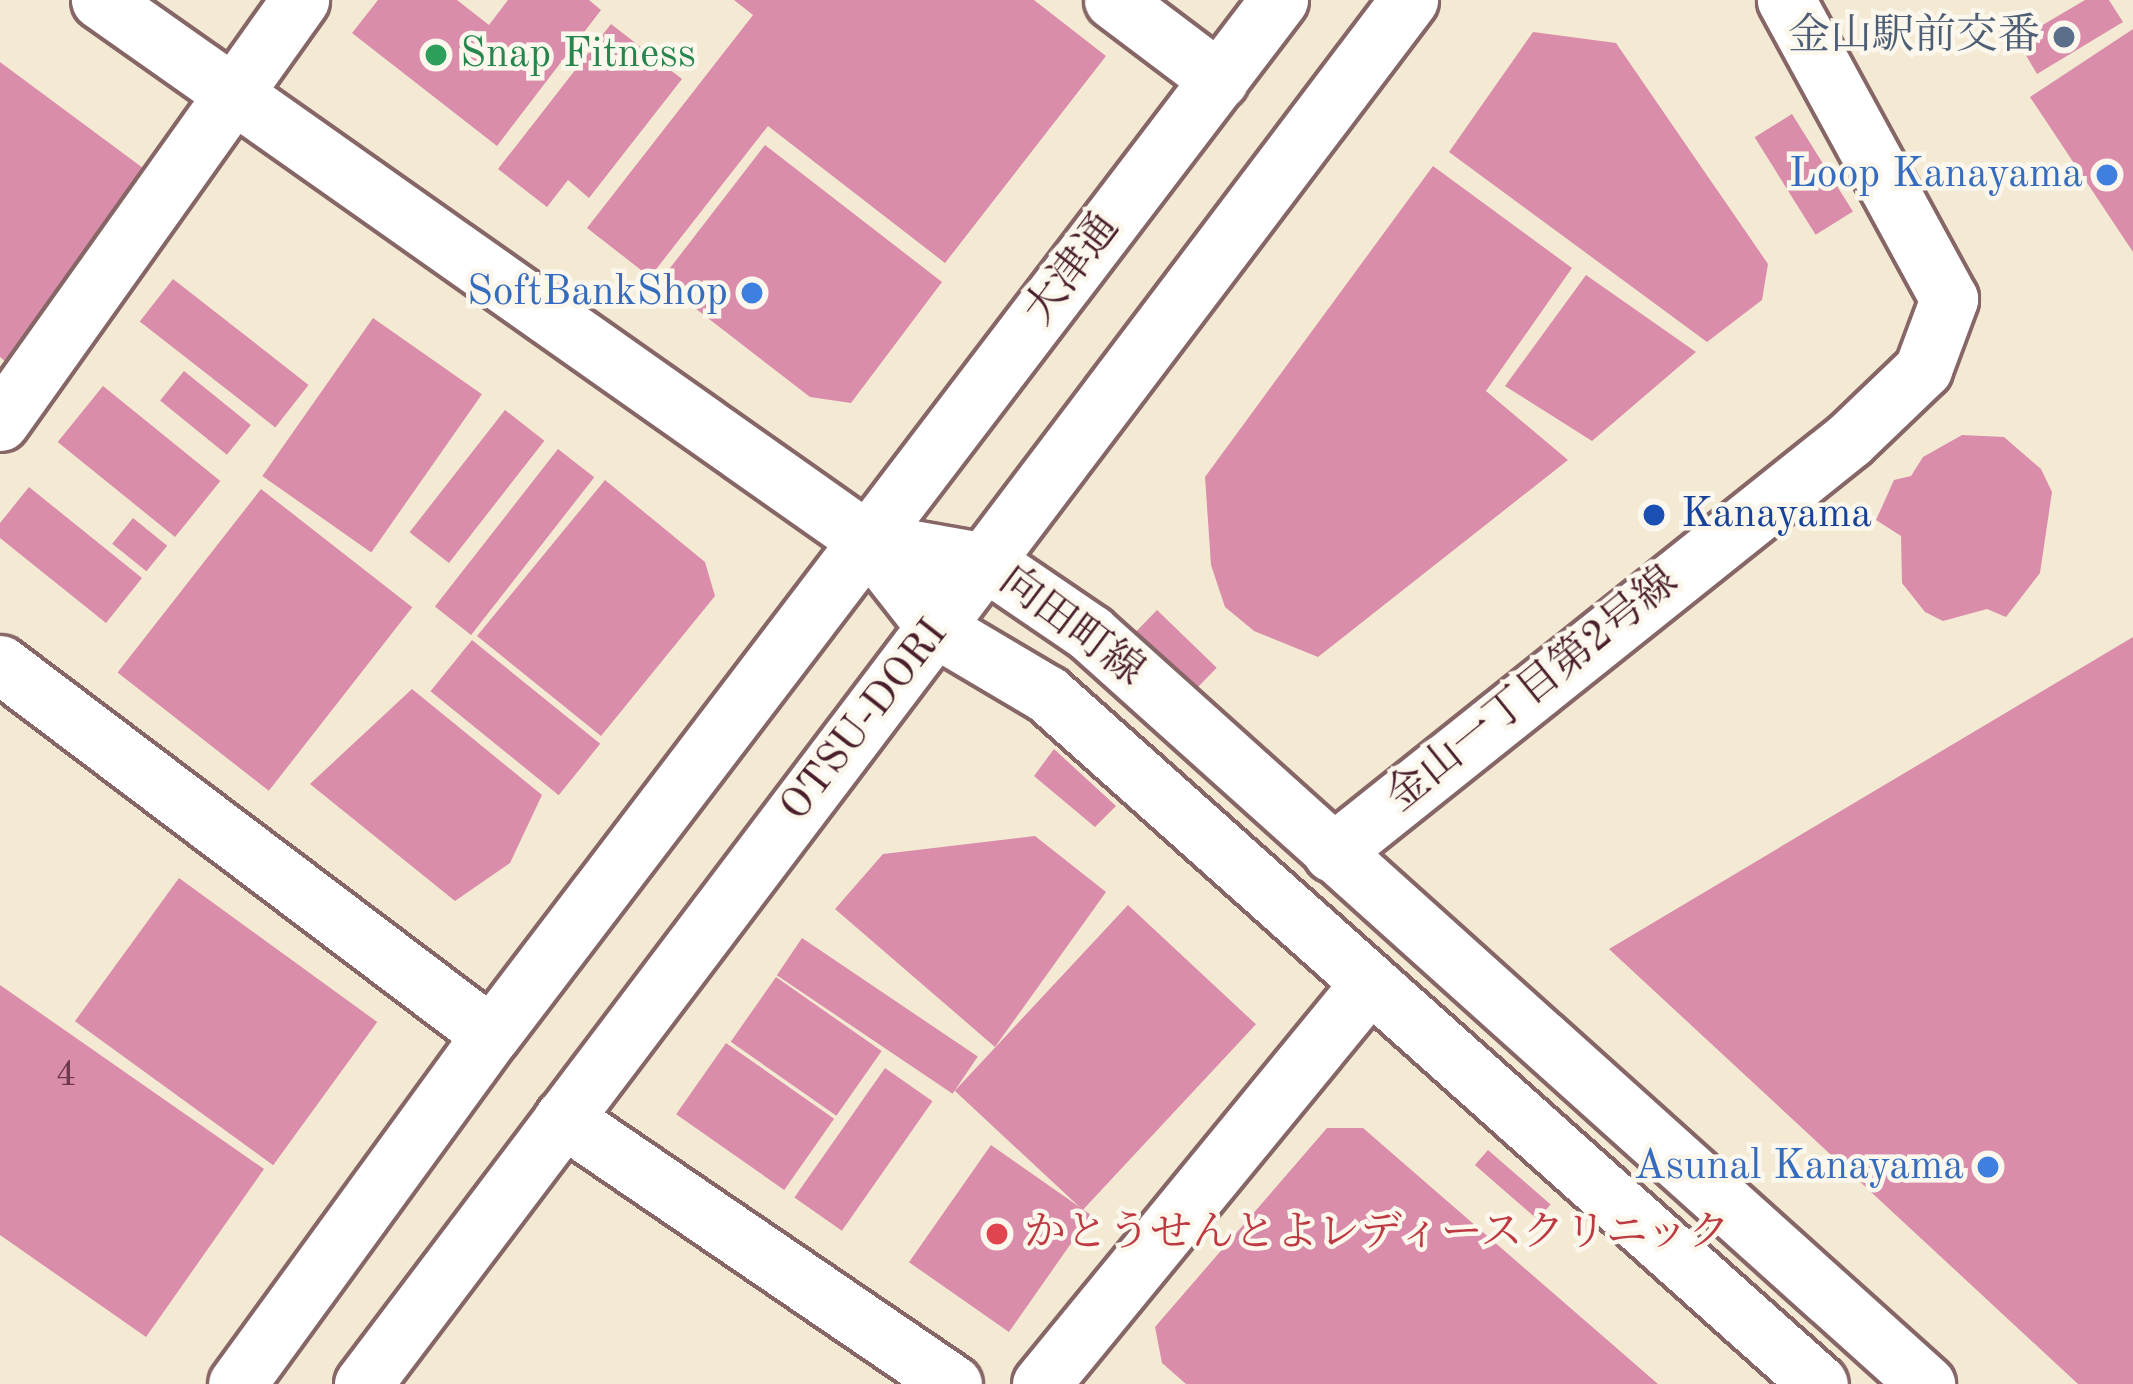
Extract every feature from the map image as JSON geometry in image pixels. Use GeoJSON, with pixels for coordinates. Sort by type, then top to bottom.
{"type":"FeatureCollection","features":[{"type":"Feature","properties":{"kind":"street"},"geometry":{"type":"LineString","coordinates":[[100,0],[868,541],[491,1035],[237,1384]]}},
{"type":"Feature","properties":{"kind":"street"},"geometry":{"type":"LineString","coordinates":[[0,422],[301,0]]}},
{"type":"Feature","properties":{"kind":"street"},"geometry":{"type":"LineString","coordinates":[[1113,0],[1219,80]]}},
{"type":"Feature","properties":{"kind":"street","name":"大津通"},"geometry":{"type":"LineString","coordinates":[[868,541],[1279,0]]}},
{"type":"Feature","properties":{"kind":"street","name":"OTSU-DORI"},"geometry":{"type":"LineString","coordinates":[[363,1384],[1409,0]]}},
{"type":"Feature","properties":{"kind":"street","name":"金山一丁目第2号線"},"geometry":{"type":"LineString","coordinates":[[1332,853],[1849,440],[1924,369],[1948,299],[1786,0]]}},
{"type":"Feature","properties":{"kind":"street","name":"向田町線"},"geometry":{"type":"LineString","coordinates":[[868,541],[986,562],[1090,633],[1332,853],[1867,1363],[1926,1384]]}},
{"type":"Feature","properties":{"kind":"street","name":"向田町線"},"geometry":{"type":"LineString","coordinates":[[868,541],[937,629],[1047,694],[1820,1384]]}},
{"type":"Feature","properties":{"kind":"street"},"geometry":{"type":"LineString","coordinates":[[0,664],[491,1035]]}},
{"type":"Feature","properties":{"kind":"street"},"geometry":{"type":"LineString","coordinates":[[1041,1384],[1369,984]]}},
{"type":"Feature","properties":{"kind":"street"},"geometry":{"type":"LineString","coordinates":[[563,1118],[952,1384]]}},
{"type":"Feature","properties":{"kind":"building"},"geometry":{"type":"Polygon","coordinates":[[[378,0],[457,0],[489,25],[508,0],[589,0],[601,10],[497,146],[352,33],[378,0]]]}},
{"type":"Feature","properties":{"kind":"building"},"geometry":{"type":"Polygon","coordinates":[[[734,0],[1034,0],[1106,56],[945,263],[768,126],[650,277],[587,228],[753,15],[734,0]]]}},
{"type":"Feature","properties":{"kind":"building"},"geometry":{"type":"Polygon","coordinates":[[[2085,0],[2109,0],[2123,22],[2037,74],[2017,40],[2085,0]]]}},
{"type":"Feature","properties":{"kind":"building"},"geometry":{"type":"Polygon","coordinates":[[[611,24],[682,79],[589,198],[568,180],[547,207],[498,169],[611,24]]]}},
{"type":"Feature","properties":{"kind":"building","name":"Loop Kanayama"},"geometry":{"type":"Polygon","coordinates":[[[2133,29],[2133,252],[2030,97],[2133,29]]]}},
{"type":"Feature","properties":{"kind":"building"},"geometry":{"type":"Polygon","coordinates":[[[1533,32],[1616,43],[1768,264],[1762,300],[1707,342],[1449,152],[1533,32]]]}},
{"type":"Feature","properties":{"kind":"building"},"geometry":{"type":"Polygon","coordinates":[[[0,62],[147,171],[6,362],[0,357],[0,62]]]}},
{"type":"Feature","properties":{"kind":"building"},"geometry":{"type":"Polygon","coordinates":[[[1792,114],[1853,212],[1816,235],[1755,137],[1792,114]]]}},
{"type":"Feature","properties":{"kind":"building"},"geometry":{"type":"Polygon","coordinates":[[[765,145],[942,282],[851,403],[810,397],[660,281],[765,145]]]}},
{"type":"Feature","properties":{"kind":"building"},"geometry":{"type":"Polygon","coordinates":[[[1433,166],[1572,268],[1486,391],[1568,460],[1318,657],[1254,631],[1225,607],[1211,565],[1205,477],[1433,166]]]}},
{"type":"Feature","properties":{"kind":"building"},"geometry":{"type":"Polygon","coordinates":[[[1586,275],[1696,352],[1592,441],[1505,386],[1586,275]]]}},
{"type":"Feature","properties":{"kind":"building"},"geometry":{"type":"Polygon","coordinates":[[[173,279],[309,385],[275,427],[140,322],[173,279]]]}},
{"type":"Feature","properties":{"kind":"building"},"geometry":{"type":"Polygon","coordinates":[[[373,318],[482,394],[371,552],[262,476],[373,318]]]}},
{"type":"Feature","properties":{"kind":"building"},"geometry":{"type":"Polygon","coordinates":[[[184,371],[251,425],[227,455],[160,401],[184,371]]]}},
{"type":"Feature","properties":{"kind":"building"},"geometry":{"type":"Polygon","coordinates":[[[103,386],[220,481],[175,537],[58,442],[103,386]]]}},
{"type":"Feature","properties":{"kind":"building"},"geometry":{"type":"Polygon","coordinates":[[[505,410],[544,441],[449,563],[410,532],[505,410]]]}},
{"type":"Feature","properties":{"kind":"building"},"geometry":{"type":"Polygon","coordinates":[[[1962,435],[2004,437],[2041,469],[2052,492],[2040,573],[2006,617],[1987,609],[1943,621],[1925,612],[1902,583],[1901,536],[1876,520],[1894,480],[1911,476],[1923,457],[1962,435]]]}},
{"type":"Feature","properties":{"kind":"building"},"geometry":{"type":"Polygon","coordinates":[[[558,449],[594,477],[471,635],[435,607],[558,449]]]}},
{"type":"Feature","properties":{"kind":"building"},"geometry":{"type":"Polygon","coordinates":[[[605,480],[705,562],[715,596],[601,736],[477,636],[605,480]]]}},
{"type":"Feature","properties":{"kind":"building"},"geometry":{"type":"Polygon","coordinates":[[[29,487],[142,578],[106,623],[0,538],[0,523],[29,487]]]}},
{"type":"Feature","properties":{"kind":"building"},"geometry":{"type":"Polygon","coordinates":[[[261,489],[412,607],[269,791],[118,673],[261,489]]]}},
{"type":"Feature","properties":{"kind":"building"},"geometry":{"type":"Polygon","coordinates":[[[133,518],[167,546],[146,571],[112,544],[133,518]]]}},
{"type":"Feature","properties":{"kind":"building"},"geometry":{"type":"Polygon","coordinates":[[[1157,610],[1217,668],[1195,690],[1135,632],[1157,610]]]}},
{"type":"Feature","properties":{"kind":"building","name":"Asunal Kanayama"},"geometry":{"type":"Polygon","coordinates":[[[2133,637],[2133,1384],[2078,1384],[1609,949],[2133,637]]]}},
{"type":"Feature","properties":{"kind":"building"},"geometry":{"type":"Polygon","coordinates":[[[472,640],[600,744],[559,795],[430,691],[472,640]]]}},
{"type":"Feature","properties":{"kind":"building"},"geometry":{"type":"Polygon","coordinates":[[[412,689],[542,795],[510,863],[455,901],[310,784],[412,689]]]}},
{"type":"Feature","properties":{"kind":"building"},"geometry":{"type":"Polygon","coordinates":[[[1054,749],[1116,806],[1095,827],[1034,776],[1054,749]]]}},
{"type":"Feature","properties":{"kind":"building"},"geometry":{"type":"Polygon","coordinates":[[[1035,836],[1106,892],[995,1047],[835,909],[883,854],[1035,836]]]}},
{"type":"Feature","properties":{"kind":"building"},"geometry":{"type":"Polygon","coordinates":[[[179,878],[377,1022],[273,1165],[75,1021],[179,878]]]}},
{"type":"Feature","properties":{"kind":"building"},"geometry":{"type":"Polygon","coordinates":[[[1128,905],[1256,1024],[1083,1210],[955,1091],[1128,905]]]}},
{"type":"Feature","properties":{"kind":"building"},"geometry":{"type":"Polygon","coordinates":[[[802,938],[978,1057],[953,1094],[777,975],[802,938]]]}},
{"type":"Feature","properties":{"kind":"building"},"geometry":{"type":"Polygon","coordinates":[[[776,977],[882,1051],[836,1116],[731,1042],[776,977]]]}},
{"type":"Feature","properties":{"kind":"building"},"geometry":{"type":"Polygon","coordinates":[[[0,985],[264,1169],[146,1337],[0,1235],[0,985]]]}},
{"type":"Feature","properties":{"kind":"building"},"geometry":{"type":"Polygon","coordinates":[[[726,1043],[834,1119],[784,1190],[676,1114],[726,1043]]]}},
{"type":"Feature","properties":{"kind":"building"},"geometry":{"type":"Polygon","coordinates":[[[885,1068],[933,1101],[842,1231],[794,1197],[885,1068]]]}},
{"type":"Feature","properties":{"kind":"building"},"geometry":{"type":"Polygon","coordinates":[[[1327,1128],[1363,1128],[1658,1384],[1186,1384],[1162,1363],[1155,1327],[1327,1128]]]}},
{"type":"Feature","properties":{"kind":"building"},"geometry":{"type":"Polygon","coordinates":[[[991,1145],[1091,1215],[1009,1332],[909,1262],[991,1145]]]}},
{"type":"Feature","properties":{"kind":"building"},"geometry":{"type":"Polygon","coordinates":[[[1488,1150],[1551,1204],[1538,1220],[1475,1165],[1488,1150]]]}},
{"type":"Feature","properties":{"kind":"place","name":"金山駅前交番"},"geometry":{"type":"Point","coordinates":[2064,37]}},
{"type":"Feature","properties":{"kind":"place","name":"Snap Fitness"},"geometry":{"type":"Point","coordinates":[436,55]}},
{"type":"Feature","properties":{"kind":"place","name":"Loop Kanayama"},"geometry":{"type":"Point","coordinates":[2107,175]}},
{"type":"Feature","properties":{"kind":"place","name":"SoftBankShop"},"geometry":{"type":"Point","coordinates":[752,293]}},
{"type":"Feature","properties":{"kind":"place","name":"Kanayama"},"geometry":{"type":"Point","coordinates":[1654,515]}},
{"type":"Feature","properties":{"kind":"place","name":"Asunal Kanayama"},"geometry":{"type":"Point","coordinates":[1988,1167]}},
{"type":"Feature","properties":{"kind":"place","name":"かとうせんとよレディースクリニック"},"geometry":{"type":"Point","coordinates":[997,1234]}}]}
